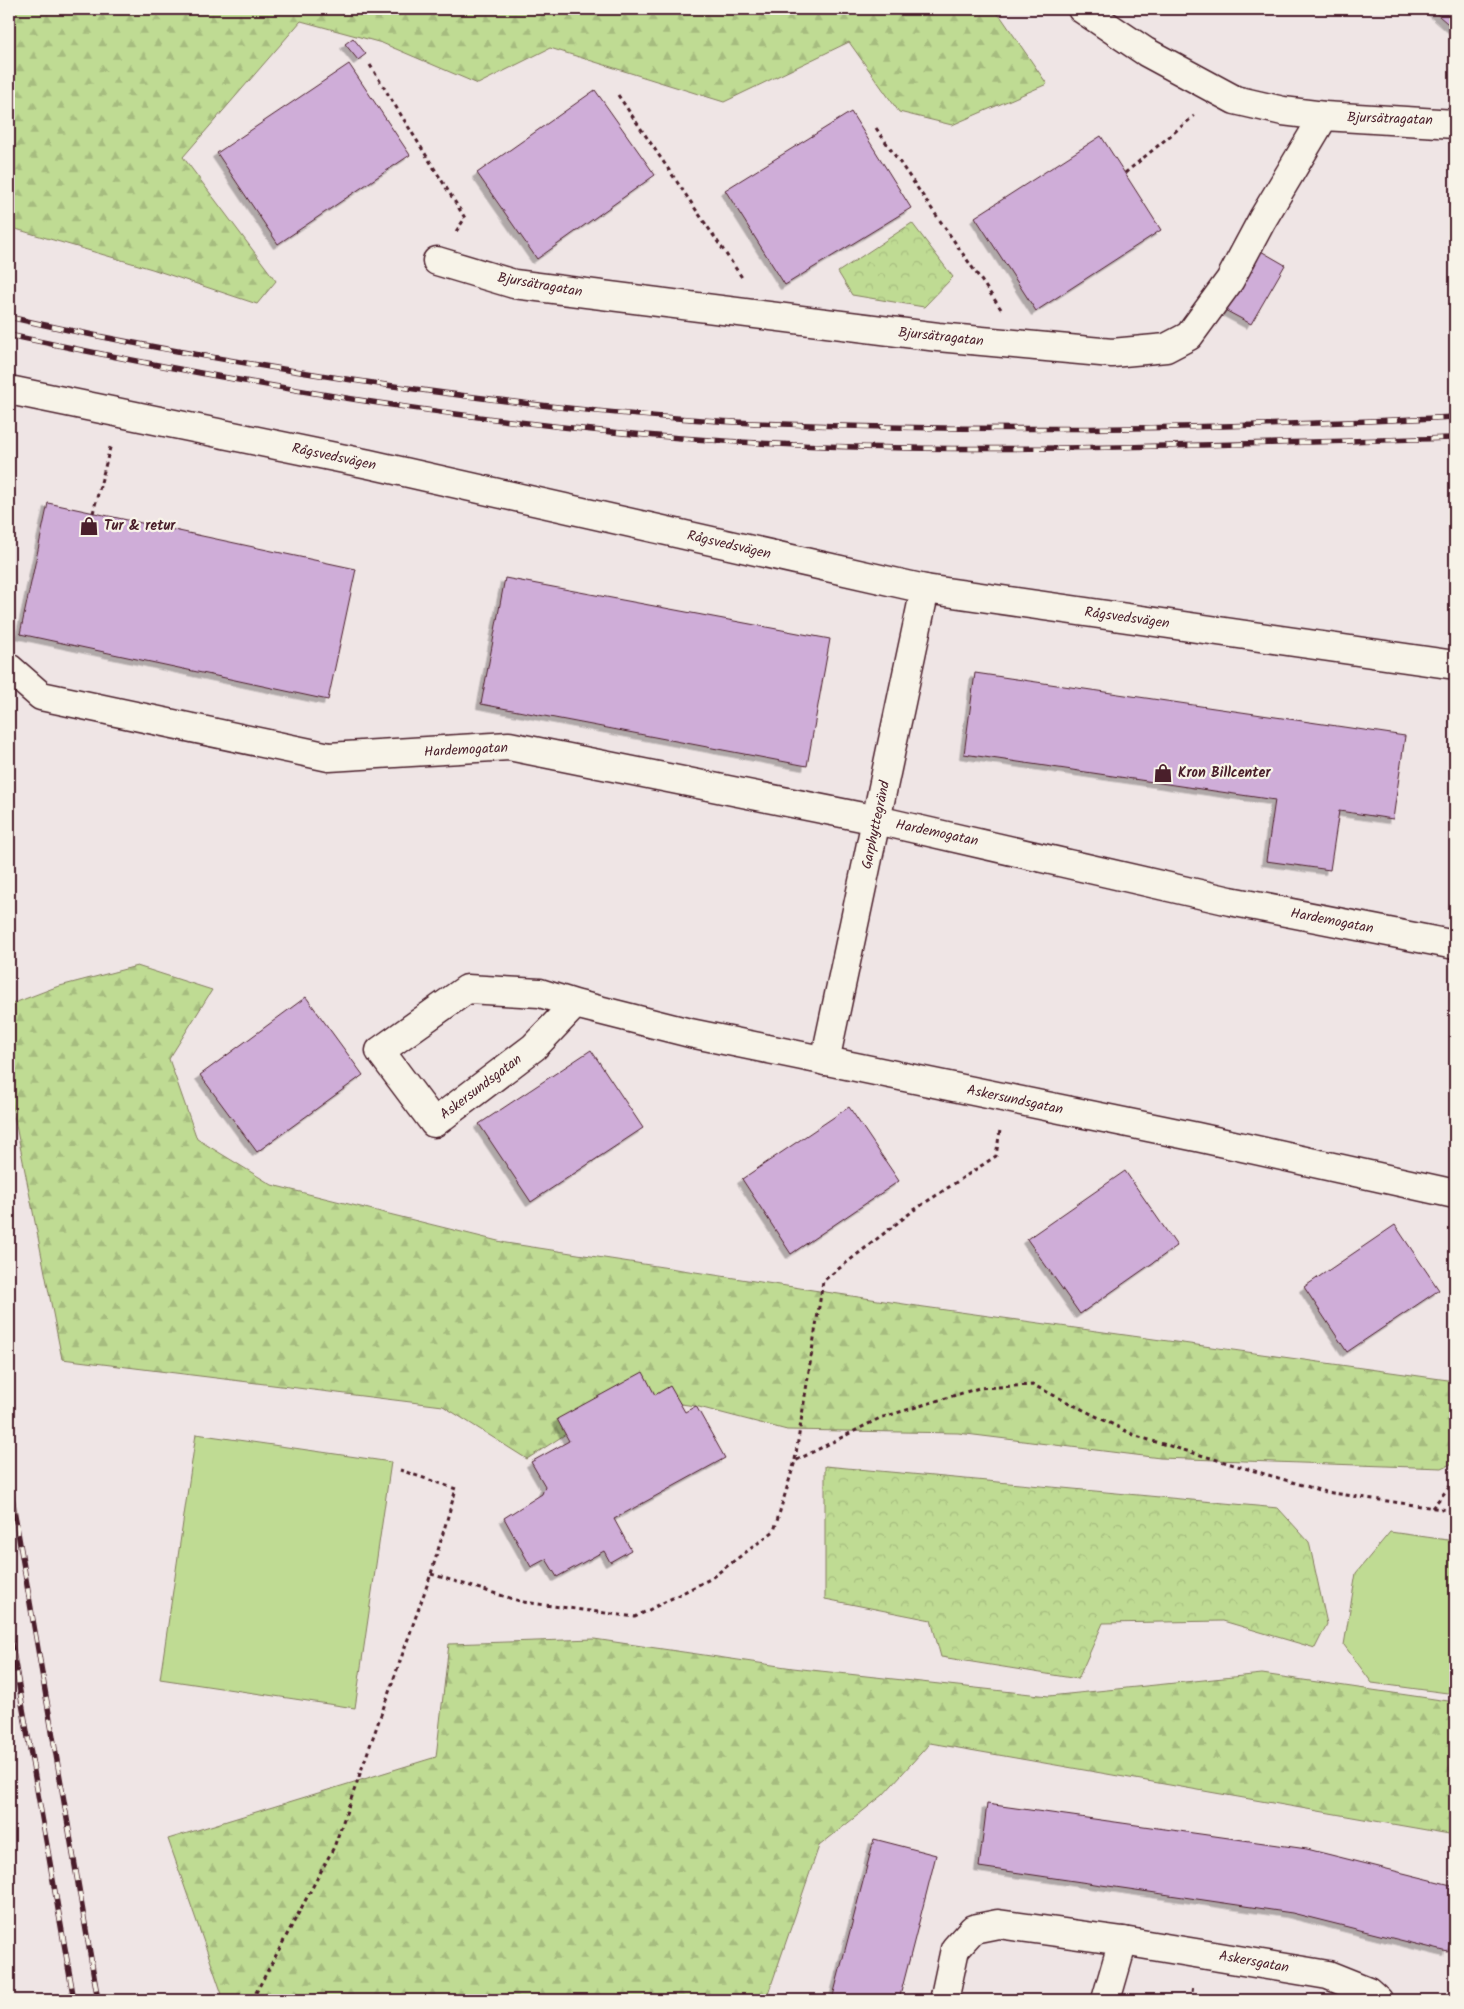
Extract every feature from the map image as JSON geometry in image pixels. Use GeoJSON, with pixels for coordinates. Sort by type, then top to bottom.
{"type":"FeatureCollection","features":[{"type":"Feature","properties":{"kind":"street","name":"Bjursätragatan"},"geometry":{"type":"LineString","coordinates":[[1087,10],[1146,52],[1234,100],[1284,111],[1324,116],[1455,124]]}},
{"type":"Feature","properties":{"kind":"street","name":"Bjursätragatan"},"geometry":{"type":"LineString","coordinates":[[437,261],[514,284],[746,314],[1010,344],[1112,353],[1166,348],[1189,336],[1230,280],[1262,220],[1324,116]]}},
{"type":"Feature","properties":{"kind":"street","name":"Rågsvedsvägen"},"geometry":{"type":"LineString","coordinates":[[9,390],[369,464],[925,589],[1455,665]]}},
{"type":"Feature","properties":{"kind":"street","name":"Garphyttegränd"},"geometry":{"type":"LineString","coordinates":[[825,1060],[925,589]]}},
{"type":"Feature","properties":{"kind":"street","name":"Hardemogatan"},"geometry":{"type":"LineString","coordinates":[[9,668],[41,696],[329,756],[509,746],[877,820],[1230,901],[1455,945]]}},
{"type":"Feature","properties":{"kind":"street","name":"Askersundsgatan"},"geometry":{"type":"LineString","coordinates":[[575,1004],[534,1047],[434,1123],[380,1051],[467,989],[540,993],[575,1004],[690,1033],[1455,1194]]}},
{"type":"Feature","properties":{"kind":"street","name":"Askersgatan"},"geometry":{"type":"LineString","coordinates":[[947,2000],[945,1996],[956,1949],[972,1929],[998,1924],[1123,1941],[1328,1974],[1368,1991],[1378,2000]]}},
{"type":"Feature","properties":{"kind":"street"},"geometry":{"type":"LineString","coordinates":[[1106,2000],[1123,1941]]}},
{"type":"Feature","properties":{"kind":"path"},"geometry":{"type":"LineString","coordinates":[[370,65],[465,218],[437,261]]}},
{"type":"Feature","properties":{"kind":"path"},"geometry":{"type":"LineString","coordinates":[[618,95],[746,284],[746,314]]}},
{"type":"Feature","properties":{"kind":"path"},"geometry":{"type":"LineString","coordinates":[[1125,173],[1195,115]]}},
{"type":"Feature","properties":{"kind":"path"},"geometry":{"type":"LineString","coordinates":[[876,128],[1009,320],[1010,344]]}},
{"type":"Feature","properties":{"kind":"path"},"geometry":{"type":"LineString","coordinates":[[93,513],[111,444]]}},
{"type":"Feature","properties":{"kind":"path"},"geometry":{"type":"LineString","coordinates":[[431,1574],[523,1602],[635,1617],[710,1579],[774,1531],[795,1461],[823,1281],[914,1210],[996,1156],[1004,1098]]}},
{"type":"Feature","properties":{"kind":"path"},"geometry":{"type":"LineString","coordinates":[[795,1461],[880,1418],[979,1388],[1034,1385],[1136,1436],[1326,1492],[1455,1511]]}},
{"type":"Feature","properties":{"kind":"path"},"geometry":{"type":"LineString","coordinates":[[252,2000],[334,1847],[431,1574],[456,1489],[400,1470]]}},
{"type":"Feature","properties":{"kind":"path"},"geometry":{"type":"LineString","coordinates":[[1432,1508],[1455,1480]]}},
{"type":"Feature","properties":{"kind":"path"},"geometry":{"type":"LineString","coordinates":[[1191,2000],[1193,1984]]}},
{"type":"Feature","properties":{"kind":"green space"},"geometry":{"type":"Polygon","coordinates":[[[9,9],[990,9],[1001,17],[1047,84],[952,125],[899,112],[849,42],[724,102],[550,48],[478,84],[382,43],[301,21],[183,157],[276,281],[257,304],[152,269],[9,227],[9,9]]]}},
{"type":"Feature","properties":{"kind":"green space"},"geometry":{"type":"Polygon","coordinates":[[[912,223],[953,277],[924,307],[852,295],[838,272],[912,223]]]}},
{"type":"Feature","properties":{"kind":"green space"},"geometry":{"type":"Polygon","coordinates":[[[137,966],[212,990],[169,1059],[197,1139],[272,1185],[506,1243],[917,1306],[1455,1381],[1455,1462],[1442,1468],[1160,1458],[958,1433],[787,1430],[695,1406],[625,1396],[527,1459],[443,1406],[62,1359],[9,1090],[9,1005],[56,987],[137,966]]]}},
{"type":"Feature","properties":{"kind":"green space"},"geometry":{"type":"Polygon","coordinates":[[[196,1434],[391,1462],[355,1708],[160,1679],[196,1434]]]}},
{"type":"Feature","properties":{"kind":"green space"},"geometry":{"type":"Polygon","coordinates":[[[825,1466],[1278,1508],[1309,1542],[1327,1624],[1315,1648],[1223,1621],[1103,1623],[1078,1679],[941,1657],[931,1620],[825,1599],[825,1466]]]}},
{"type":"Feature","properties":{"kind":"green space"},"geometry":{"type":"Polygon","coordinates":[[[1390,1532],[1455,1541],[1455,1694],[1372,1683],[1344,1645],[1356,1573],[1390,1532]]]}},
{"type":"Feature","properties":{"kind":"green space"},"geometry":{"type":"Polygon","coordinates":[[[594,1639],[793,1668],[1049,1696],[1262,1674],[1455,1702],[1455,1835],[930,1743],[883,1795],[819,1846],[766,2000],[224,2000],[168,1839],[436,1757],[449,1644],[594,1639]]]}},
{"type":"Feature","properties":{"kind":"building"},"geometry":{"type":"Polygon","coordinates":[[[1431,9],[1455,9],[1455,30],[1431,9]]]}},
{"type":"Feature","properties":{"kind":"building"},"geometry":{"type":"Polygon","coordinates":[[[353,38],[366,54],[358,60],[345,44],[353,38]]]}},
{"type":"Feature","properties":{"kind":"building"},"geometry":{"type":"Polygon","coordinates":[[[349,64],[410,155],[278,244],[217,153],[349,64]]]}},
{"type":"Feature","properties":{"kind":"building"},"geometry":{"type":"Polygon","coordinates":[[[595,90],[655,175],[537,259],[477,173],[595,90]]]}},
{"type":"Feature","properties":{"kind":"building"},"geometry":{"type":"Polygon","coordinates":[[[851,112],[911,208],[785,285],[725,190],[851,112]]]}},
{"type":"Feature","properties":{"kind":"building"},"geometry":{"type":"Polygon","coordinates":[[[1101,136],[1161,230],[1036,311],[975,217],[1101,136]]]}},
{"type":"Feature","properties":{"kind":"building"},"geometry":{"type":"Polygon","coordinates":[[[1259,250],[1285,265],[1251,324],[1225,310],[1259,250]]]}},
{"type":"Feature","properties":{"kind":"building"},"geometry":{"type":"Polygon","coordinates":[[[48,503],[356,569],[328,700],[20,634],[48,503]]]}},
{"type":"Feature","properties":{"kind":"building"},"geometry":{"type":"Polygon","coordinates":[[[505,578],[830,639],[807,766],[481,704],[505,578]]]}},
{"type":"Feature","properties":{"kind":"building"},"geometry":{"type":"Polygon","coordinates":[[[975,673],[1405,736],[1393,819],[1339,811],[1330,870],[1266,861],[1275,800],[964,754],[975,673]]]}},
{"type":"Feature","properties":{"kind":"building"},"geometry":{"type":"Polygon","coordinates":[[[306,997],[363,1075],[257,1152],[200,1075],[306,997]]]}},
{"type":"Feature","properties":{"kind":"building"},"geometry":{"type":"Polygon","coordinates":[[[591,1050],[643,1128],[531,1202],[479,1124],[591,1050]]]}},
{"type":"Feature","properties":{"kind":"building"},"geometry":{"type":"Polygon","coordinates":[[[849,1107],[899,1181],[791,1254],[742,1179],[849,1107]]]}},
{"type":"Feature","properties":{"kind":"building"},"geometry":{"type":"Polygon","coordinates":[[[1125,1171],[1177,1246],[1080,1314],[1027,1239],[1125,1171]]]}},
{"type":"Feature","properties":{"kind":"building"},"geometry":{"type":"Polygon","coordinates":[[[1395,1225],[1439,1290],[1347,1352],[1304,1287],[1395,1225]]]}},
{"type":"Feature","properties":{"kind":"building"},"geometry":{"type":"Polygon","coordinates":[[[643,1372],[655,1395],[670,1386],[685,1412],[696,1406],[725,1458],[614,1519],[631,1550],[610,1562],[604,1551],[557,1577],[546,1559],[531,1567],[504,1518],[542,1494],[545,1486],[531,1462],[569,1441],[557,1419],[643,1372]]]}},
{"type":"Feature","properties":{"kind":"building"},"geometry":{"type":"Polygon","coordinates":[[[987,1804],[1307,1849],[1455,1886],[1455,1922],[1448,1952],[1292,1913],[979,1867],[987,1804]]]}},
{"type":"Feature","properties":{"kind":"building"},"geometry":{"type":"Polygon","coordinates":[[[874,1839],[936,1855],[899,2000],[832,2000],[874,1839]]]}},
{"type":"Feature","properties":{"kind":"railway"},"geometry":{"type":"LineString","coordinates":[[9,317],[174,351],[339,378],[546,406],[702,420],[841,426],[1017,429],[1192,427],[1455,417]]}},
{"type":"Feature","properties":{"kind":"railway"},"geometry":{"type":"LineString","coordinates":[[9,335],[190,371],[372,402],[555,426],[739,442],[918,448],[1097,448],[1455,438]]}},
{"type":"Feature","properties":{"kind":"railway"},"geometry":{"type":"LineString","coordinates":[[9,1480],[98,2000]]}},
{"type":"Feature","properties":{"kind":"railway"},"geometry":{"type":"LineString","coordinates":[[9,1629],[74,2000]]}},
{"type":"Feature","properties":{"kind":"place","name":"Tur & retur"},"geometry":{"type":"Point","coordinates":[89,526]}},
{"type":"Feature","properties":{"kind":"place","name":"Kron Billcenter"},"geometry":{"type":"Point","coordinates":[1163,773]}}]}
